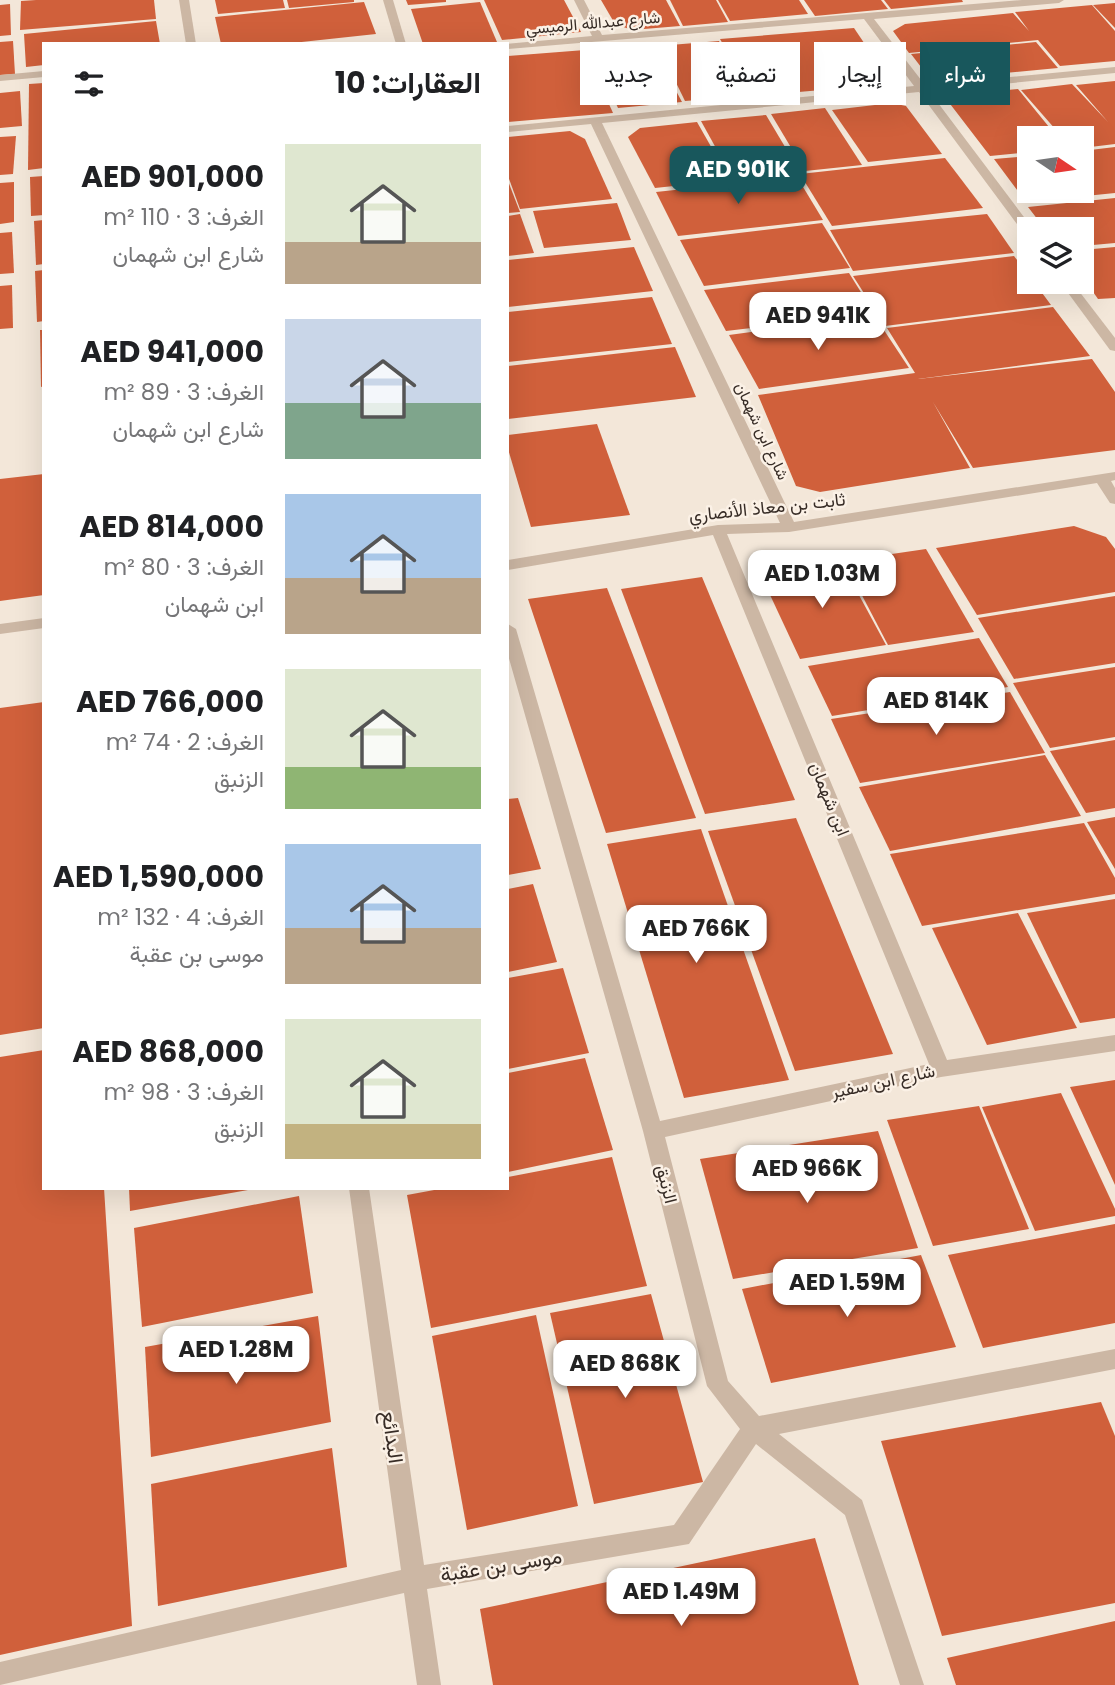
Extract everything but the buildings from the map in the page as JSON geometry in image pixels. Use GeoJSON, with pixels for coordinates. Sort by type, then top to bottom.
{"type":"FeatureCollection","features":[{"type":"Feature","properties":{"kind":"street"},"geometry":{"type":"LineString","coordinates":[[184,0],[191,42]]}},
{"type":"Feature","properties":{"kind":"street"},"geometry":{"type":"LineString","coordinates":[[388,0],[402,42]]}},
{"type":"Feature","properties":{"kind":"street"},"geometry":{"type":"LineString","coordinates":[[579,0],[598,37]]}},
{"type":"Feature","properties":{"kind":"street","name":"شارع عبدالله الرميسي"},"geometry":{"type":"LineString","coordinates":[[509,46],[1059,0]]}},
{"type":"Feature","properties":{"kind":"street"},"geometry":{"type":"LineString","coordinates":[[867,16],[920,86]]}},
{"type":"Feature","properties":{"kind":"street"},"geometry":{"type":"LineString","coordinates":[[1010,80],[1115,70]]}},
{"type":"Feature","properties":{"kind":"street"},"geometry":{"type":"LineString","coordinates":[[0,78],[42,74]]}},
{"type":"Feature","properties":{"kind":"street"},"geometry":{"type":"LineString","coordinates":[[509,129],[920,89]]}},
{"type":"Feature","properties":{"kind":"street"},"geometry":{"type":"LineString","coordinates":[[934,105],[1018,217]]}},
{"type":"Feature","properties":{"kind":"street","name":"شارع ابن شهمان"},"geometry":{"type":"LineString","coordinates":[[596,122],[789,527]]}},
{"type":"Feature","properties":{"kind":"street"},"geometry":{"type":"LineString","coordinates":[[1075,294],[1115,347]]}},
{"type":"Feature","properties":{"kind":"street"},"geometry":{"type":"LineString","coordinates":[[1108,477],[1115,499]]}},
{"type":"Feature","properties":{"kind":"street","name":"ثابت بن معاذ الأنصاري"},"geometry":{"type":"LineString","coordinates":[[509,565],[718,530],[789,527],[1108,477]]}},
{"type":"Feature","properties":{"kind":"street","name":"ابن شهمان"},"geometry":{"type":"LineString","coordinates":[[718,530],[941,1069]]}},
{"type":"Feature","properties":{"kind":"street"},"geometry":{"type":"LineString","coordinates":[[0,629],[42,623]]}},
{"type":"Feature","properties":{"kind":"street","name":"الزنبق"},"geometry":{"type":"LineString","coordinates":[[509,632],[653,1131],[718,1387],[754,1428],[854,1508],[912,1685]]}},
{"type":"Feature","properties":{"kind":"street","name":"شارع ابن سفير"},"geometry":{"type":"LineString","coordinates":[[653,1131],[941,1069],[1115,1043]]}},
{"type":"Feature","properties":{"kind":"street","name":"البدائع"},"geometry":{"type":"LineString","coordinates":[[359,1190],[429,1685]]}},
{"type":"Feature","properties":{"kind":"street"},"geometry":{"type":"LineString","coordinates":[[754,1428],[1115,1359]]}},
{"type":"Feature","properties":{"kind":"street","name":"موسى بن عقبة"},"geometry":{"type":"LineString","coordinates":[[0,1674],[413,1579],[681,1536],[754,1428]]}}]}
